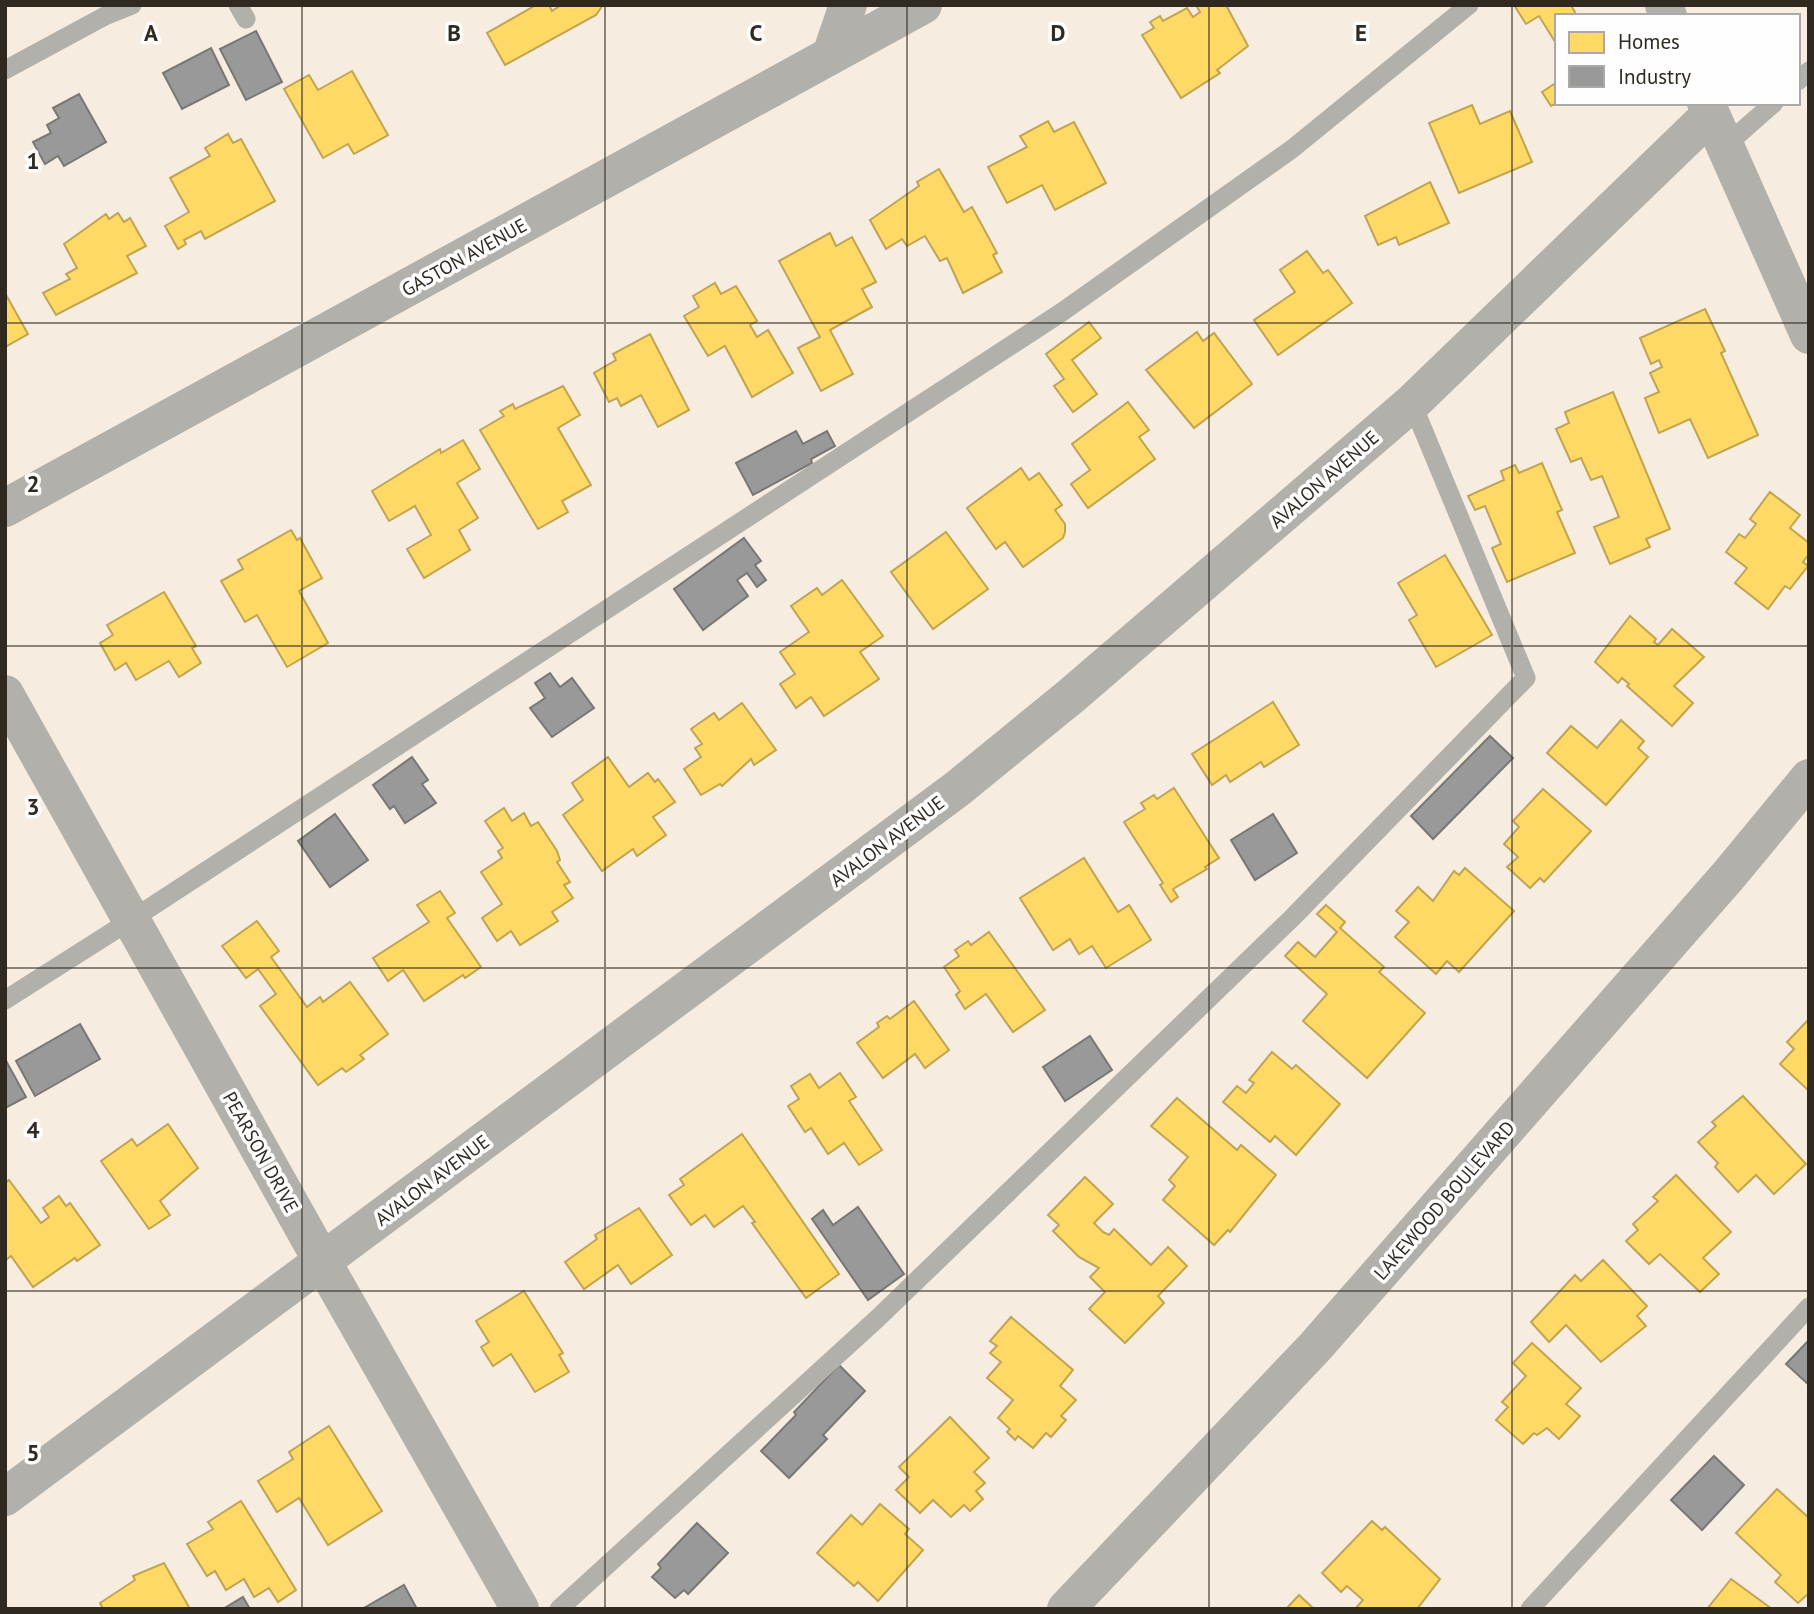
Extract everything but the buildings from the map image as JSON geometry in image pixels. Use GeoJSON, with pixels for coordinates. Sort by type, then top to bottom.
{"type":"FeatureCollection","features":[{"type":"Feature","properties":{"kind":"street"},"geometry":{"type":"LineString","coordinates":[[831,55],[848,5]]}},
{"type":"Feature","properties":{"kind":"street","name":"GASTON AVENUE"},"geometry":{"type":"LineString","coordinates":[[5,508],[923,5]]}},
{"type":"Feature","properties":{"kind":"street"},"geometry":{"type":"LineString","coordinates":[[1714,121],[1809,335]]}},
{"type":"Feature","properties":{"kind":"street","name":"AVALON AVENUE"},"geometry":{"type":"LineString","coordinates":[[5,1497],[957,789],[1071,696],[1412,403],[1714,121]]}},
{"type":"Feature","properties":{"kind":"street","name":"PEARSON DRIVE"},"geometry":{"type":"LineString","coordinates":[[5,694],[520,1609]]}},
{"type":"Feature","properties":{"kind":"street","name":"LAKEWOOD BOULEVARD"},"geometry":{"type":"LineString","coordinates":[[1066,1609],[1315,1347],[1728,876],[1809,778]]}},
{"type":"Feature","properties":{"kind":"lane"},"geometry":{"type":"LineString","coordinates":[[5,70],[105,16],[132,5]]}},
{"type":"Feature","properties":{"kind":"lane"},"geometry":{"type":"LineString","coordinates":[[5,1000],[1062,312],[1292,149],[1469,5]]}},
{"type":"Feature","properties":{"kind":"lane"},"geometry":{"type":"LineString","coordinates":[[1714,121],[1767,105]]}},
{"type":"Feature","properties":{"kind":"lane"},"geometry":{"type":"LineString","coordinates":[[559,1609],[879,1317],[1292,918],[1526,678],[1412,403]]}},
{"type":"Feature","properties":{"kind":"lane"},"geometry":{"type":"LineString","coordinates":[[1530,1609],[1809,1307]]}}]}
